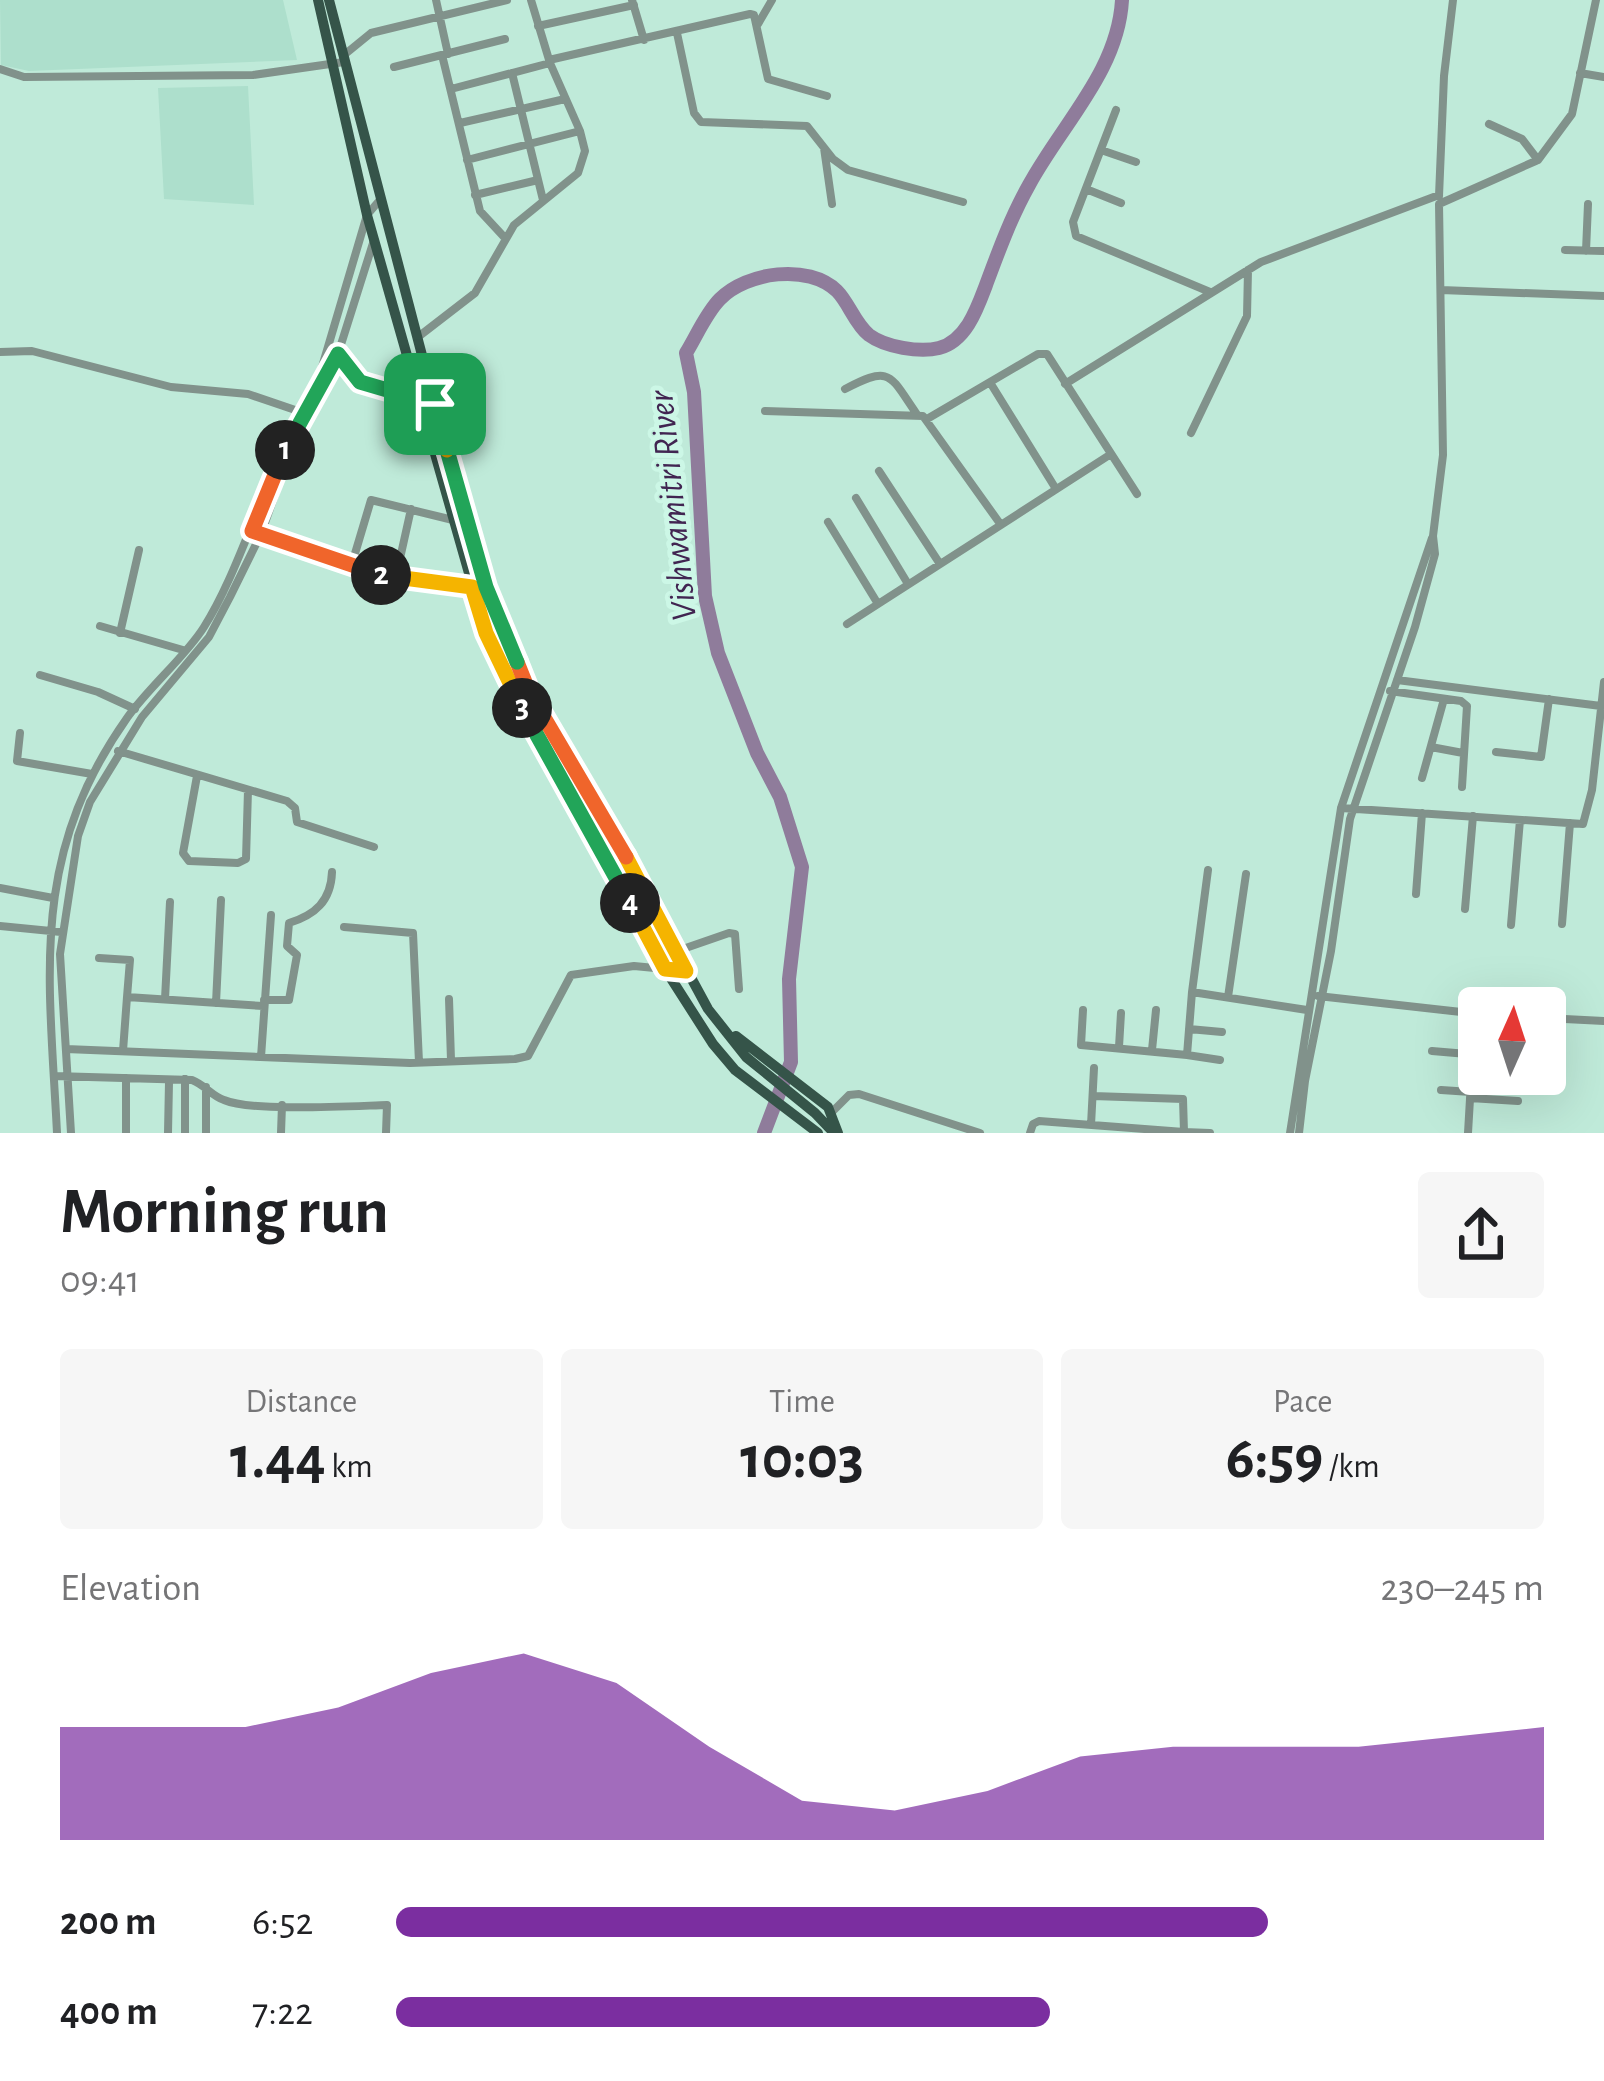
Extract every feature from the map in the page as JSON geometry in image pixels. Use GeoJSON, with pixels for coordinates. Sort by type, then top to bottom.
{"type":"FeatureCollection","features":[{"type":"Feature","properties":{"kind":"main road"},"geometry":{"type":"LineString","coordinates":[[318,0],[417,338],[453,520],[479,587],[529,692],[708,1009],[751,1055],[824,1109],[836,1133]]}},
{"type":"Feature","properties":{"kind":"main road"},"geometry":{"type":"LineString","coordinates":[[329,0],[367,215],[428,403],[479,587],[486,633],[529,722],[665,969],[713,1044],[735,1070],[816,1131]]}},
{"type":"Feature","properties":{"kind":"street"},"geometry":{"type":"LineString","coordinates":[[436,0],[475,195],[480,211],[506,238]]}},
{"type":"Feature","properties":{"kind":"street"},"geometry":{"type":"LineString","coordinates":[[0,69],[24,76],[253,75],[339,61],[370,33],[507,0]]}},
{"type":"Feature","properties":{"kind":"street"},"geometry":{"type":"LineString","coordinates":[[417,338],[475,293],[514,225],[584,164],[580,131],[549,62],[532,0]]}},
{"type":"Feature","properties":{"kind":"street"},"geometry":{"type":"LineString","coordinates":[[758,25],[772,0]]}},
{"type":"Feature","properties":{"kind":"street"},"geometry":{"type":"LineString","coordinates":[[1300,1133],[1341,808],[1387,690],[1397,680],[1433,563],[1443,455],[1439,200],[1444,76],[1453,0]]}},
{"type":"Feature","properties":{"kind":"street"},"geometry":{"type":"LineString","coordinates":[[1066,384],[1211,292],[1281,254],[1538,160],[1572,114],[1596,0]]}},
{"type":"Feature","properties":{"kind":"street"},"geometry":{"type":"LineString","coordinates":[[538,26],[633,3],[644,40]]}},
{"type":"Feature","properties":{"kind":"street"},"geometry":{"type":"LineString","coordinates":[[451,89],[750,14],[758,25],[768,79],[827,95]]}},
{"type":"Feature","properties":{"kind":"street"},"geometry":{"type":"LineString","coordinates":[[677,33],[697,118],[706,124],[801,124],[848,170],[962,202]]}},
{"type":"Feature","properties":{"kind":"street"},"geometry":{"type":"LineString","coordinates":[[394,68],[505,39]]}},
{"type":"Feature","properties":{"kind":"street"},"geometry":{"type":"LineString","coordinates":[[1580,73],[1604,76]]}},
{"type":"Feature","properties":{"kind":"street"},"geometry":{"type":"LineString","coordinates":[[512,74],[544,201]]}},
{"type":"Feature","properties":{"kind":"street"},"geometry":{"type":"LineString","coordinates":[[460,123],[565,99]]}},
{"type":"Feature","properties":{"kind":"street"},"geometry":{"type":"LineString","coordinates":[[1116,110],[1073,222],[1076,236],[1211,292]]}},
{"type":"Feature","properties":{"kind":"street"},"geometry":{"type":"LineString","coordinates":[[1490,124],[1522,139],[1538,160]]}},
{"type":"Feature","properties":{"kind":"street"},"geometry":{"type":"LineString","coordinates":[[467,160],[580,131]]}},
{"type":"Feature","properties":{"kind":"street"},"geometry":{"type":"LineString","coordinates":[[824,147],[832,204]]}},
{"type":"Feature","properties":{"kind":"street"},"geometry":{"type":"LineString","coordinates":[[1101,150],[1136,162]]}},
{"type":"Feature","properties":{"kind":"street"},"geometry":{"type":"LineString","coordinates":[[475,195],[538,181]]}},
{"type":"Feature","properties":{"kind":"street"},"geometry":{"type":"LineString","coordinates":[[1086,189],[1121,203]]}},
{"type":"Feature","properties":{"kind":"street"},"geometry":{"type":"LineString","coordinates":[[314,397],[367,215],[379,201]]}},
{"type":"Feature","properties":{"kind":"street"},"geometry":{"type":"LineString","coordinates":[[1586,251],[1588,204]]}},
{"type":"Feature","properties":{"kind":"street"},"geometry":{"type":"LineString","coordinates":[[70,1133],[61,932],[81,825],[118,752],[213,631],[286,449],[338,354],[375,238]]}},
{"type":"Feature","properties":{"kind":"street"},"geometry":{"type":"LineString","coordinates":[[1565,250],[1604,251]]}},
{"type":"Feature","properties":{"kind":"street"},"geometry":{"type":"LineString","coordinates":[[1191,433],[1247,316],[1248,270]]}},
{"type":"Feature","properties":{"kind":"street"},"geometry":{"type":"LineString","coordinates":[[1441,290],[1604,296]]}},
{"type":"Feature","properties":{"kind":"street"},"geometry":{"type":"LineString","coordinates":[[0,352],[32,351],[171,387],[248,394],[304,413]]}},
{"type":"Feature","properties":{"kind":"street"},"geometry":{"type":"LineString","coordinates":[[338,354],[360,382],[428,403]]}},
{"type":"Feature","properties":{"kind":"street"},"geometry":{"type":"LineString","coordinates":[[765,411],[922,416],[1047,354],[1137,494]]}},
{"type":"Feature","properties":{"kind":"street"},"geometry":{"type":"LineString","coordinates":[[845,389],[873,374],[892,380],[1000,525]]}},
{"type":"Feature","properties":{"kind":"street"},"geometry":{"type":"LineString","coordinates":[[991,384],[1056,489]]}},
{"type":"Feature","properties":{"kind":"street"},"geometry":{"type":"LineString","coordinates":[[847,624],[1111,454]]}},
{"type":"Feature","properties":{"kind":"street"},"geometry":{"type":"LineString","coordinates":[[879,472],[940,564]]}},
{"type":"Feature","properties":{"kind":"street"},"geometry":{"type":"LineString","coordinates":[[856,498],[908,584]]}},
{"type":"Feature","properties":{"kind":"street"},"geometry":{"type":"LineString","coordinates":[[351,567],[368,501],[453,520]]}},
{"type":"Feature","properties":{"kind":"street"},"geometry":{"type":"LineString","coordinates":[[399,563],[411,509]]}},
{"type":"Feature","properties":{"kind":"street"},"geometry":{"type":"LineString","coordinates":[[828,522],[878,604]]}},
{"type":"Feature","properties":{"kind":"street"},"geometry":{"type":"LineString","coordinates":[[256,532],[351,567],[410,581],[479,587]]}},
{"type":"Feature","properties":{"kind":"street"},"geometry":{"type":"LineString","coordinates":[[57,1133],[49,930],[69,827],[92,774],[134,709],[203,629],[256,532]]}},
{"type":"Feature","properties":{"kind":"street"},"geometry":{"type":"LineString","coordinates":[[1289,1133],[1307,1010],[1316,996],[1353,809],[1433,536]]}},
{"type":"Feature","properties":{"kind":"street"},"geometry":{"type":"LineString","coordinates":[[120,633],[140,550]]}},
{"type":"Feature","properties":{"kind":"street"},"geometry":{"type":"LineString","coordinates":[[100,626],[183,650]]}},
{"type":"Feature","properties":{"kind":"street"},"geometry":{"type":"LineString","coordinates":[[40,675],[98,692],[142,717]]}},
{"type":"Feature","properties":{"kind":"street"},"geometry":{"type":"LineString","coordinates":[[1397,680],[1549,699],[1602,700]]}},
{"type":"Feature","properties":{"kind":"street"},"geometry":{"type":"LineString","coordinates":[[1341,808],[1583,824],[1601,743],[1604,682]]}},
{"type":"Feature","properties":{"kind":"street"},"geometry":{"type":"LineString","coordinates":[[1387,690],[1461,701],[1467,706],[1462,787]]}},
{"type":"Feature","properties":{"kind":"street"},"geometry":{"type":"LineString","coordinates":[[1422,778],[1444,699]]}},
{"type":"Feature","properties":{"kind":"street"},"geometry":{"type":"LineString","coordinates":[[1496,752],[1541,757],[1549,699]]}},
{"type":"Feature","properties":{"kind":"street"},"geometry":{"type":"LineString","coordinates":[[20,733],[17,761],[92,774]]}},
{"type":"Feature","properties":{"kind":"street"},"geometry":{"type":"LineString","coordinates":[[1431,747],[1462,753]]}},
{"type":"Feature","properties":{"kind":"street"},"geometry":{"type":"LineString","coordinates":[[118,752],[294,805],[297,822],[374,847]]}},
{"type":"Feature","properties":{"kind":"street"},"geometry":{"type":"LineString","coordinates":[[197,776],[183,853],[189,861],[238,863],[246,859],[248,790]]}},
{"type":"Feature","properties":{"kind":"street"},"geometry":{"type":"LineString","coordinates":[[1592,790],[1604,791]]}},
{"type":"Feature","properties":{"kind":"street"},"geometry":{"type":"LineString","coordinates":[[1416,894],[1422,813]]}},
{"type":"Feature","properties":{"kind":"street"},"geometry":{"type":"LineString","coordinates":[[1466,909],[1473,817]]}},
{"type":"Feature","properties":{"kind":"street"},"geometry":{"type":"LineString","coordinates":[[1511,925],[1520,820]]}},
{"type":"Feature","properties":{"kind":"street"},"geometry":{"type":"LineString","coordinates":[[1562,924],[1570,823]]}},
{"type":"Feature","properties":{"kind":"street"},"geometry":{"type":"LineString","coordinates":[[1187,1054],[1208,870]]}},
{"type":"Feature","properties":{"kind":"street"},"geometry":{"type":"LineString","coordinates":[[127,997],[215,1003],[289,1000],[297,955],[287,946],[289,923],[311,916],[321,905],[332,884],[332,872]]}},
{"type":"Feature","properties":{"kind":"street"},"geometry":{"type":"LineString","coordinates":[[1228,998],[1246,874]]}},
{"type":"Feature","properties":{"kind":"street"},"geometry":{"type":"LineString","coordinates":[[0,888],[53,898]]}},
{"type":"Feature","properties":{"kind":"street"},"geometry":{"type":"LineString","coordinates":[[215,1003],[220,900]]}},
{"type":"Feature","properties":{"kind":"street"},"geometry":{"type":"LineString","coordinates":[[165,999],[170,902]]}},
{"type":"Feature","properties":{"kind":"street"},"geometry":{"type":"LineString","coordinates":[[261,1057],[271,915]]}},
{"type":"Feature","properties":{"kind":"street"},"geometry":{"type":"LineString","coordinates":[[0,926],[61,932]]}},
{"type":"Feature","properties":{"kind":"street"},"geometry":{"type":"LineString","coordinates":[[344,927],[413,933],[419,1062]]}},
{"type":"Feature","properties":{"kind":"street"},"geometry":{"type":"LineString","coordinates":[[675,952],[735,934],[739,989]]}},
{"type":"Feature","properties":{"kind":"street"},"geometry":{"type":"LineString","coordinates":[[99,958],[130,960],[122,1051]]}},
{"type":"Feature","properties":{"kind":"street"},"geometry":{"type":"LineString","coordinates":[[66,1048],[419,1062],[528,1056],[571,975],[634,966],[686,971]]}},
{"type":"Feature","properties":{"kind":"street"},"geometry":{"type":"LineString","coordinates":[[1192,992],[1307,1010]]}},
{"type":"Feature","properties":{"kind":"street"},"geometry":{"type":"LineString","coordinates":[[1316,996],[1458,1012]]}},
{"type":"Feature","properties":{"kind":"street"},"geometry":{"type":"LineString","coordinates":[[449,999],[451,1060]]}},
{"type":"Feature","properties":{"kind":"street"},"geometry":{"type":"LineString","coordinates":[[1083,1010],[1081,1045],[1220,1060]]}},
{"type":"Feature","properties":{"kind":"street"},"geometry":{"type":"LineString","coordinates":[[1152,1051],[1156,1010]]}},
{"type":"Feature","properties":{"kind":"street"},"geometry":{"type":"LineString","coordinates":[[1119,1047],[1121,1012]]}},
{"type":"Feature","properties":{"kind":"street"},"geometry":{"type":"LineString","coordinates":[[1566,1019],[1604,1021]]}},
{"type":"Feature","properties":{"kind":"street"},"geometry":{"type":"LineString","coordinates":[[1189,1029],[1222,1032]]}},
{"type":"Feature","properties":{"kind":"street"},"geometry":{"type":"LineString","coordinates":[[1432,1052],[1458,1054]]}},
{"type":"Feature","properties":{"kind":"street"},"geometry":{"type":"LineString","coordinates":[[1091,1124],[1094,1068]]}},
{"type":"Feature","properties":{"kind":"street"},"geometry":{"type":"LineString","coordinates":[[54,1076],[185,1079],[206,1085],[222,1100],[387,1106],[386,1133]]}},
{"type":"Feature","properties":{"kind":"street"},"geometry":{"type":"LineString","coordinates":[[126,1078],[126,1133]]}},
{"type":"Feature","properties":{"kind":"street"},"geometry":{"type":"LineString","coordinates":[[185,1079],[185,1133]]}},
{"type":"Feature","properties":{"kind":"street"},"geometry":{"type":"LineString","coordinates":[[168,1133],[169,1082]]}},
{"type":"Feature","properties":{"kind":"street"},"geometry":{"type":"LineString","coordinates":[[206,1085],[206,1133]]}},
{"type":"Feature","properties":{"kind":"street"},"geometry":{"type":"LineString","coordinates":[[1441,1090],[1458,1093]]}},
{"type":"Feature","properties":{"kind":"street"},"geometry":{"type":"LineString","coordinates":[[824,1109],[860,1094],[980,1133]]}},
{"type":"Feature","properties":{"kind":"street"},"geometry":{"type":"LineString","coordinates":[[1468,1133],[1470,1095],[1518,1101]]}},
{"type":"Feature","properties":{"kind":"street"},"geometry":{"type":"LineString","coordinates":[[1093,1096],[1183,1100],[1184,1132]]}},
{"type":"Feature","properties":{"kind":"street"},"geometry":{"type":"LineString","coordinates":[[281,1133],[282,1105]]}},
{"type":"Feature","properties":{"kind":"street"},"geometry":{"type":"LineString","coordinates":[[1017,1133],[1039,1121],[1210,1133]]}},
{"type":"Feature","properties":{"kind":"shaded area"},"geometry":{"type":"Polygon","coordinates":[[[0,0],[283,0],[297,60],[29,71],[1,65],[0,0]]]}},
{"type":"Feature","properties":{"kind":"shaded area"},"geometry":{"type":"Polygon","coordinates":[[[248,86],[254,205],[164,199],[158,88],[248,86]]]}},
{"type":"Feature","properties":{"kind":"waterway","name":"Vishwamitri River"},"geometry":{"type":"LineString","coordinates":[[764,1133],[791,1062],[789,979],[802,867],[780,797],[757,753],[718,653],[705,596],[694,392],[686,353],[720,299],[746,282],[778,274],[825,282],[837,291],[864,330],[884,343],[931,349],[956,339],[974,314],[1029,185],[1100,74],[1122,0]]}},
{"type":"Feature","properties":{"kind":"route"},"geometry":{"type":"LineString","coordinates":[[338,354],[360,382],[435,404],[486,587],[529,692],[686,971],[665,969],[529,722],[486,633],[472,587],[364,572],[252,531],[286,449],[338,354]]}}]}
